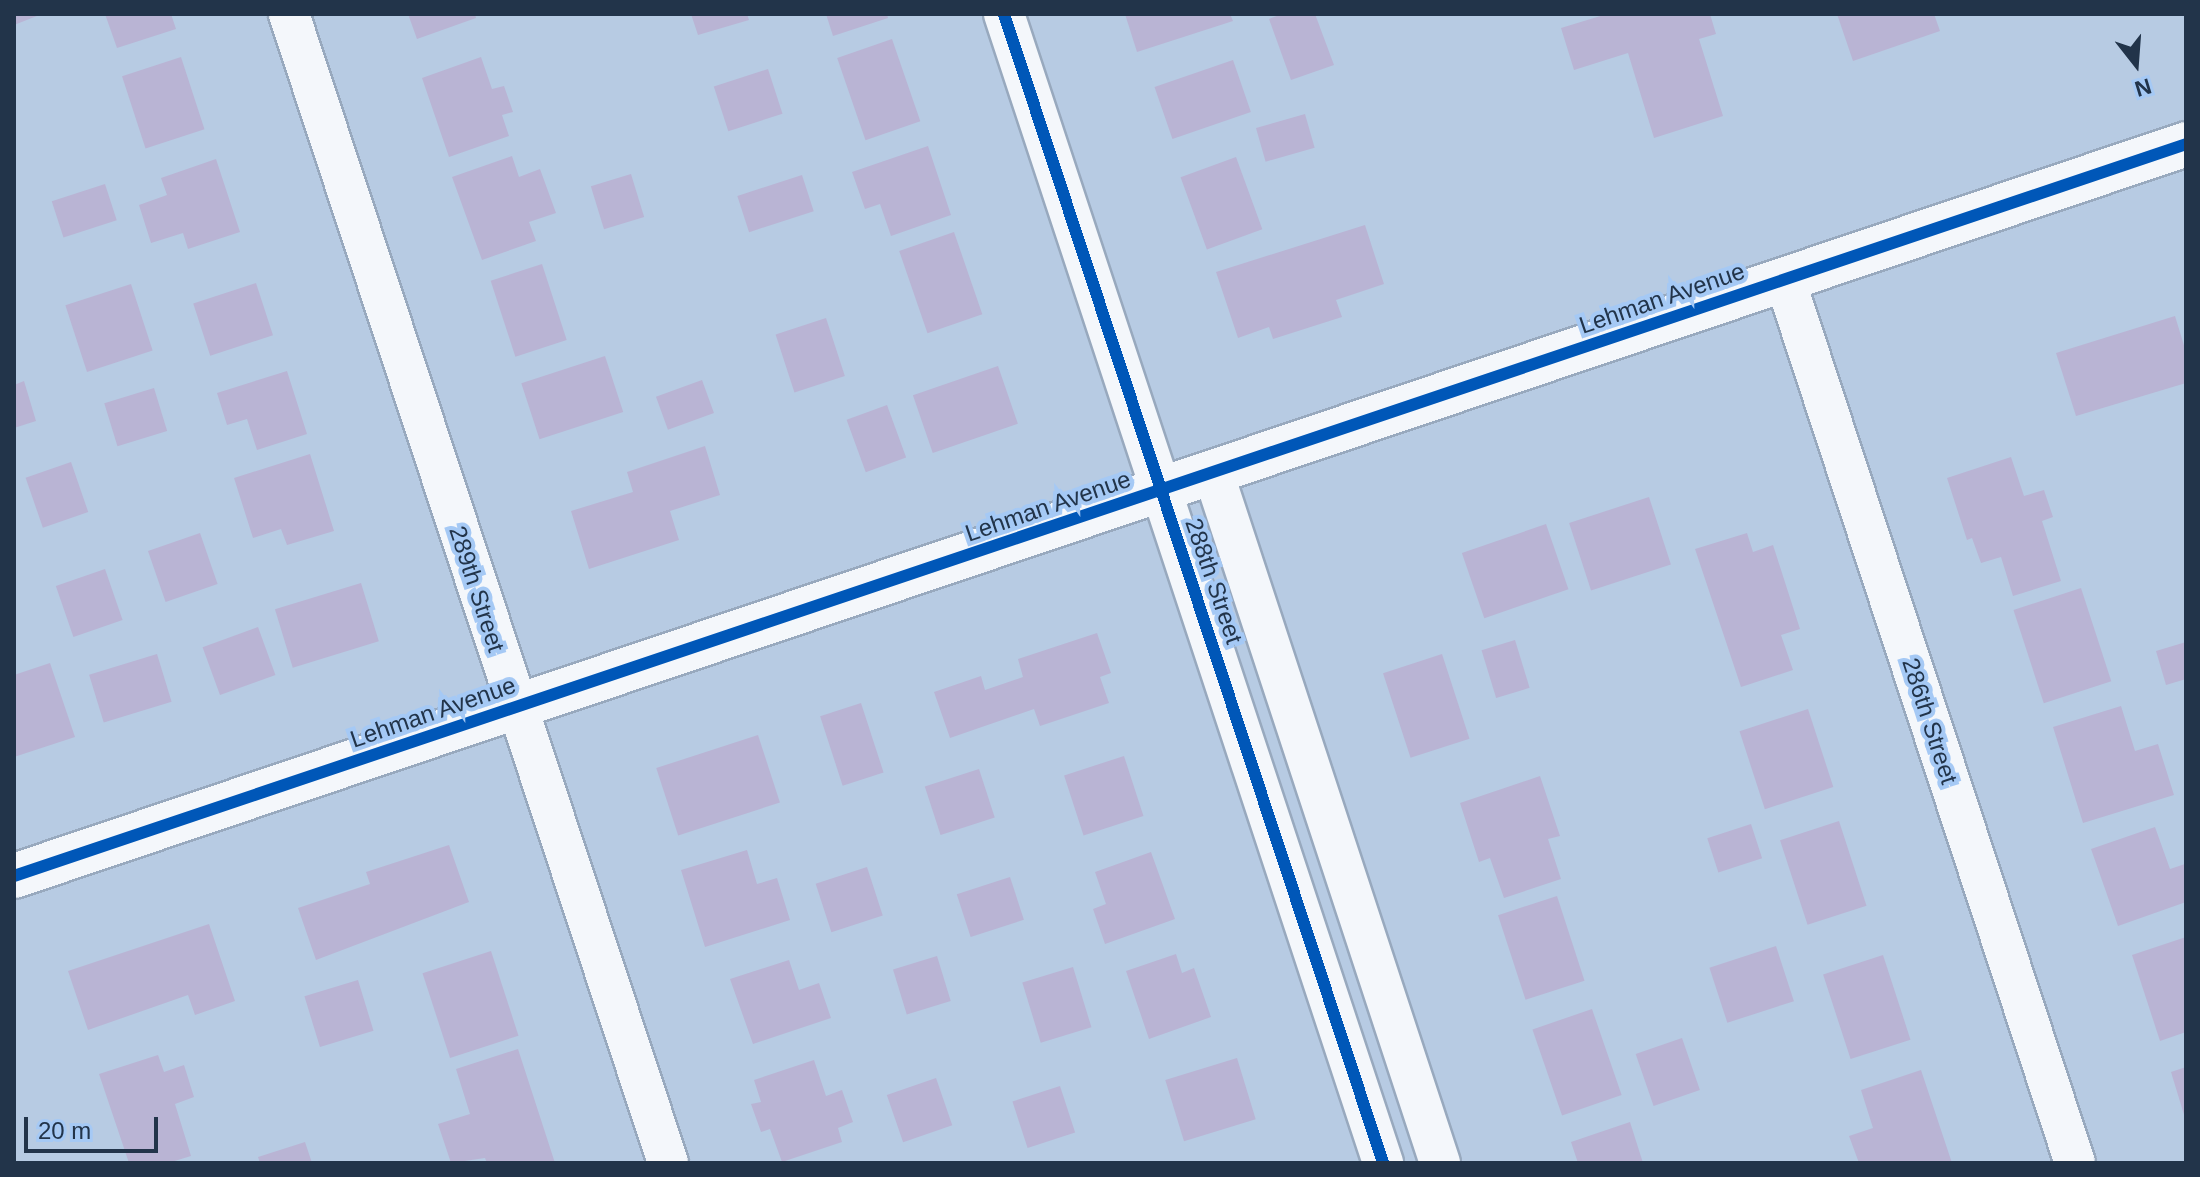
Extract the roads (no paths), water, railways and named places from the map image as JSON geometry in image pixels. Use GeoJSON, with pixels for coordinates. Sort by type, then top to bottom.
{"type":"FeatureCollection","features":[{"type":"Feature","properties":{"kind":"street","name":"289th Street"},"geometry":{"type":"LineString","coordinates":[[289,14],[668,1163]]}},
{"type":"Feature","properties":{"kind":"street","name":"288th Street"},"geometry":{"type":"LineString","coordinates":[[1004,14],[1383,1163]]}},
{"type":"Feature","properties":{"kind":"street","name":"Lehman Avenue"},"geometry":{"type":"LineString","coordinates":[[14,876],[2186,144]]}},
{"type":"Feature","properties":{"kind":"street","name":"286th Street"},"geometry":{"type":"LineString","coordinates":[[1785,280],[2075,1163]]}},
{"type":"Feature","properties":{"kind":"street","name":"288th Street"},"geometry":{"type":"LineString","coordinates":[[1213,472],[1440,1163]]}}]}
